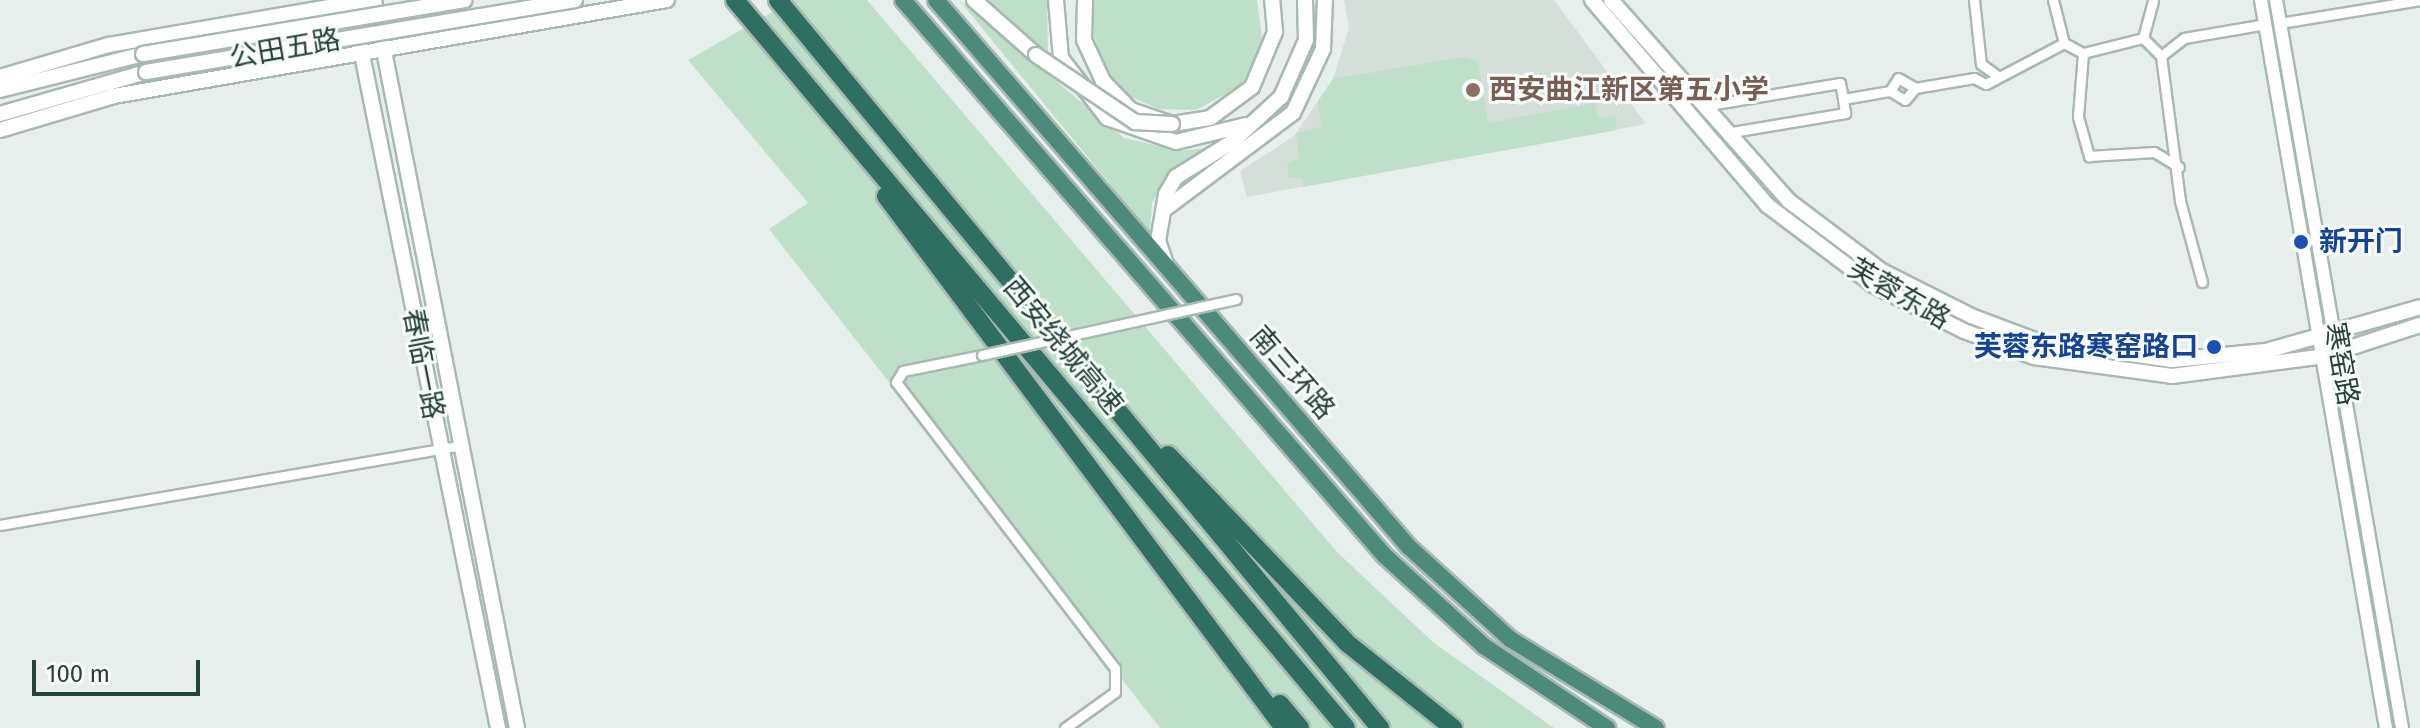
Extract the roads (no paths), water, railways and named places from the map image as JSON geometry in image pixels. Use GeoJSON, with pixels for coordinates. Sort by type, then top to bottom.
{"type":"FeatureCollection","features":[{"type":"Feature","properties":{"kind":"highway","name":"西安绕城高速"},"geometry":{"type":"LineString","coordinates":[[735,0],[1346,728]]}},
{"type":"Feature","properties":{"kind":"highway","name":"西安绕城高速"},"geometry":{"type":"LineString","coordinates":[[778,0],[1380,728]]}},
{"type":"Feature","properties":{"kind":"highway","name":"南三环路"},"geometry":{"type":"LineString","coordinates":[[903,0],[1385,556],[1496,656],[1607,728]]}},
{"type":"Feature","properties":{"kind":"highway","name":"南三环路"},"geometry":{"type":"LineString","coordinates":[[936,0],[1168,271],[1435,573],[1538,659],[1656,728]]}},
{"type":"Feature","properties":{"kind":"highway"},"geometry":{"type":"LineString","coordinates":[[829,115],[932,261],[1190,593],[1300,728]]}},
{"type":"Feature","properties":{"kind":"highway"},"geometry":{"type":"LineString","coordinates":[[1067,349],[1286,584],[1453,728]]}},
{"type":"Feature","properties":{"kind":"highway"},"geometry":{"type":"LineString","coordinates":[[1190,593],[1284,728]]}},
{"type":"Feature","properties":{"kind":"main road"},"geometry":{"type":"LineString","coordinates":[[0,77],[109,45],[372,0]]}},
{"type":"Feature","properties":{"kind":"main road","name":"春临一路"},"geometry":{"type":"LineString","coordinates":[[372,0],[517,728]]}},
{"type":"Feature","properties":{"kind":"main road","name":"公田五路"},"geometry":{"type":"LineString","coordinates":[[0,90],[143,54],[465,0]]}},
{"type":"Feature","properties":{"kind":"main road","name":"公田五路"},"geometry":{"type":"LineString","coordinates":[[0,114],[146,72],[575,0]]}},
{"type":"Feature","properties":{"kind":"main road"},"geometry":{"type":"LineString","coordinates":[[0,130],[78,103],[383,46],[667,0]]}},
{"type":"Feature","properties":{"kind":"main road"},"geometry":{"type":"LineString","coordinates":[[974,0],[1036,55],[1135,122],[1172,124],[1210,118],[1252,87],[1275,32],[1272,0]]}},
{"type":"Feature","properties":{"kind":"main road"},"geometry":{"type":"LineString","coordinates":[[1056,0],[1061,58],[1073,83],[1126,130],[1198,141],[1264,117]]}},
{"type":"Feature","properties":{"kind":"main road"},"geometry":{"type":"LineString","coordinates":[[1085,0],[1084,40],[1103,81],[1131,110],[1172,124]]}},
{"type":"Feature","properties":{"kind":"main road"},"geometry":{"type":"LineString","coordinates":[[1168,271],[1158,241],[1159,216],[1176,177],[1264,117],[1297,71],[1305,0]]}},
{"type":"Feature","properties":{"kind":"main road"},"geometry":{"type":"LineString","coordinates":[[1159,216],[1194,181],[1293,113],[1323,49],[1325,0]]}},
{"type":"Feature","properties":{"kind":"main road","name":"芙蓉东路"},"geometry":{"type":"LineString","coordinates":[[1592,0],[1767,205],[1873,285],[2034,357],[2172,376],[2332,354],[2420,325]]}},
{"type":"Feature","properties":{"kind":"main road","name":"芙蓉东路"},"geometry":{"type":"LineString","coordinates":[[1611,0],[1789,201],[1882,271],[2038,341],[2172,360],[2328,334],[2420,307]]}},
{"type":"Feature","properties":{"kind":"main road","name":"春临一路"},"geometry":{"type":"LineString","coordinates":[[351,2],[498,728]]}},
{"type":"Feature","properties":{"kind":"street"},"geometry":{"type":"LineString","coordinates":[[1974,0],[1981,64],[1974,78]]}},
{"type":"Feature","properties":{"kind":"street"},"geometry":{"type":"LineString","coordinates":[[2053,0],[2064,43],[2083,53],[2143,38]]}},
{"type":"Feature","properties":{"kind":"street"},"geometry":{"type":"LineString","coordinates":[[2143,38],[2153,0]]}},
{"type":"Feature","properties":{"kind":"street","name":"寒窑路"},"geometry":{"type":"LineString","coordinates":[[2261,0],[2402,728]]}},
{"type":"Feature","properties":{"kind":"street","name":"寒窑路"},"geometry":{"type":"LineString","coordinates":[[2276,0],[2328,334]]}},
{"type":"Feature","properties":{"kind":"street"},"geometry":{"type":"LineString","coordinates":[[2280,23],[2420,0]]}},
{"type":"Feature","properties":{"kind":"street"},"geometry":{"type":"LineString","coordinates":[[2161,56],[2184,38],[2266,24]]}},
{"type":"Feature","properties":{"kind":"street"},"geometry":{"type":"LineString","coordinates":[[2143,38],[2161,56],[2179,167],[2180,201],[2202,282]]}},
{"type":"Feature","properties":{"kind":"street"},"geometry":{"type":"LineString","coordinates":[[1890,91],[1898,78],[1915,88],[1974,78],[1986,84],[1996,75],[2064,43]]}},
{"type":"Feature","properties":{"kind":"street"},"geometry":{"type":"LineString","coordinates":[[2083,53],[2078,117],[2089,156],[2154,152],[2179,167]]}},
{"type":"Feature","properties":{"kind":"street"},"geometry":{"type":"LineString","coordinates":[[1981,64],[1996,75]]}},
{"type":"Feature","properties":{"kind":"street"},"geometry":{"type":"LineString","coordinates":[[1703,106],[1840,83],[1845,113],[1726,133]]}},
{"type":"Feature","properties":{"kind":"street"},"geometry":{"type":"LineString","coordinates":[[1843,99],[1890,91],[1905,100],[1915,88]]}},
{"type":"Feature","properties":{"kind":"street"},"geometry":{"type":"LineString","coordinates":[[1065,728],[1115,692],[1115,668],[896,382],[903,371],[1236,299]]}},
{"type":"Feature","properties":{"kind":"street","name":"寒窑路"},"geometry":{"type":"LineString","coordinates":[[2332,354],[2386,728]]}},
{"type":"Feature","properties":{"kind":"street"},"geometry":{"type":"LineString","coordinates":[[0,525],[461,445]]}},
{"type":"Feature","properties":{"kind":"place","name":"西安曲江新区第五小学"},"geometry":{"type":"Point","coordinates":[1473,90]}},
{"type":"Feature","properties":{"kind":"place","name":"新开门"},"geometry":{"type":"Point","coordinates":[2301,242]}},
{"type":"Feature","properties":{"kind":"place","name":"芙蓉东路寒窑路口"},"geometry":{"type":"Point","coordinates":[2214,347]}}]}
